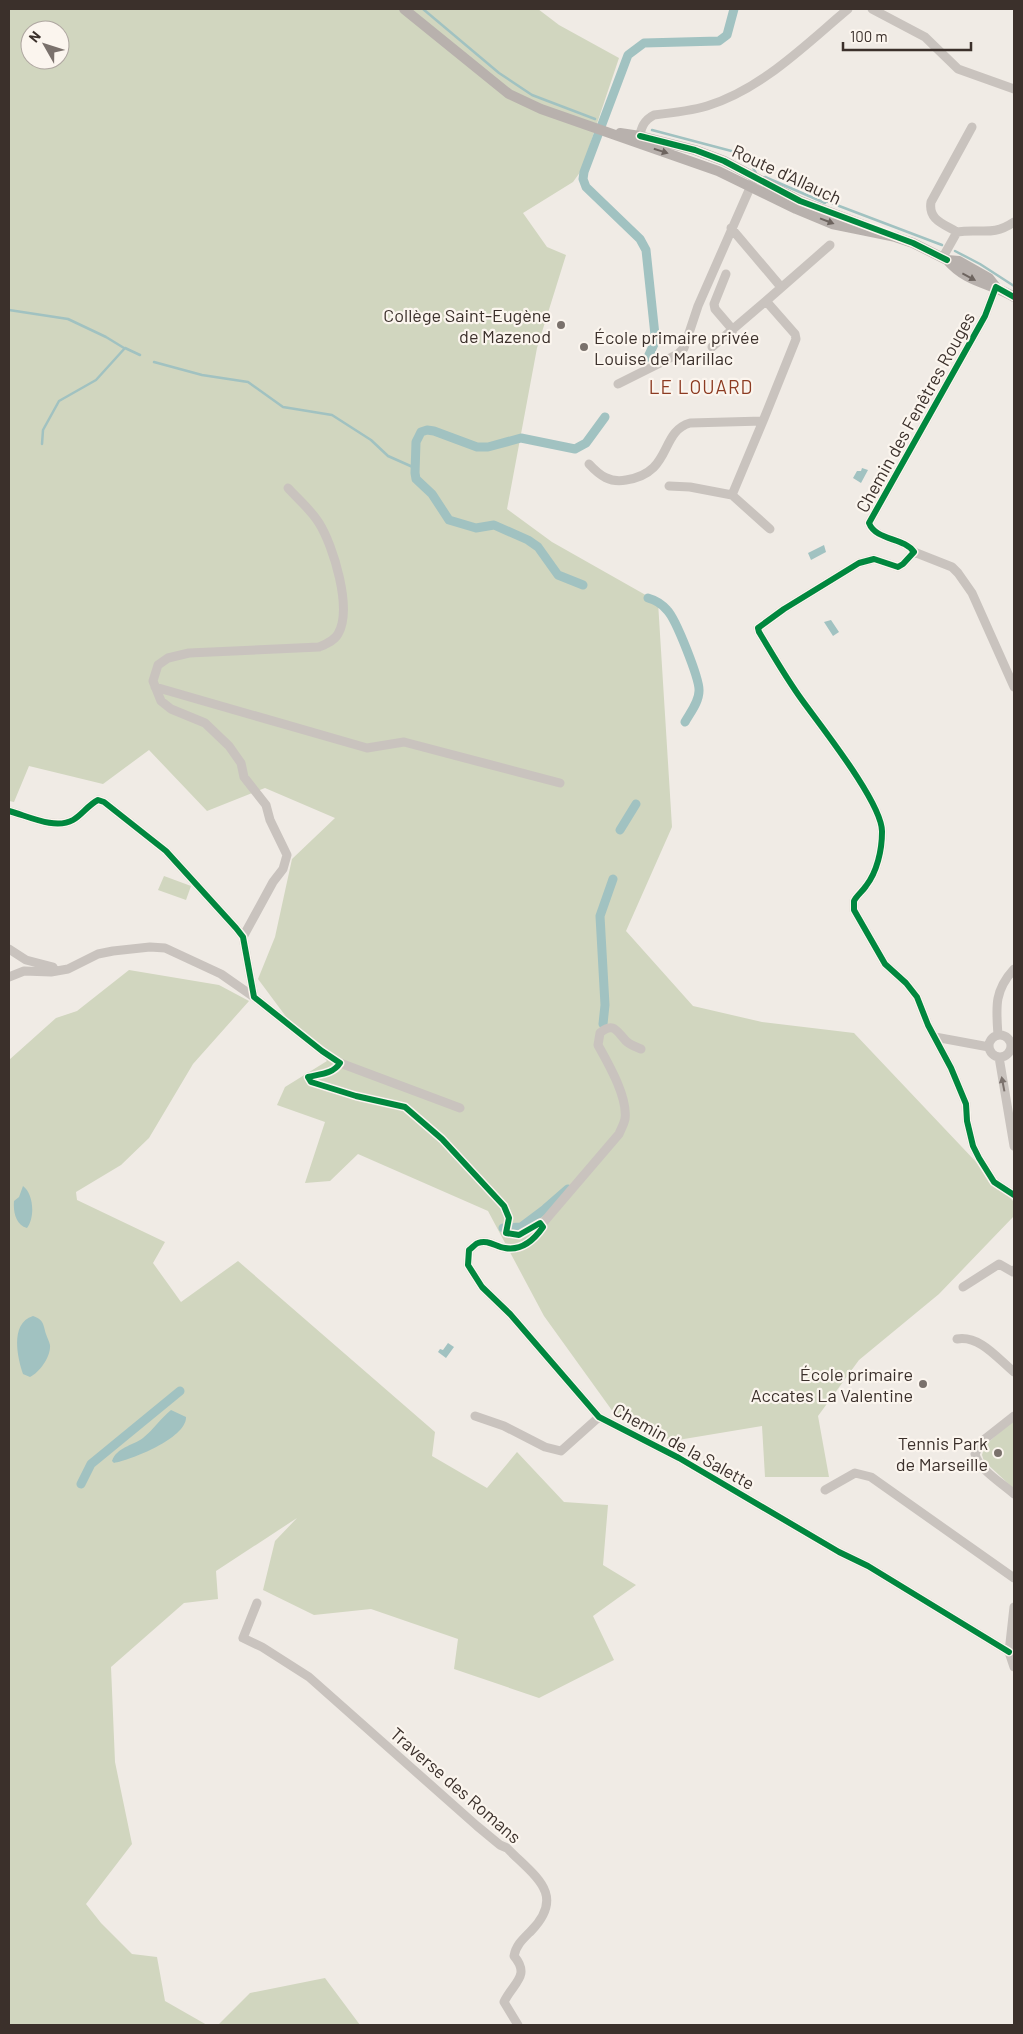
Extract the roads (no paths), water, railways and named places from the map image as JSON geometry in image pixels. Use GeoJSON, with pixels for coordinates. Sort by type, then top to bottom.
{"type":"FeatureCollection","features":[{"type":"Feature","properties":{"kind":"main road","name":"Route d'Allauch"},"geometry":{"type":"LineString","coordinates":[[404,9],[509,94],[541,109],[599,129],[639,140],[695,150],[724,161],[755,177],[798,205]]}},
{"type":"Feature","properties":{"kind":"main road","name":"Route d'Allauch"},"geometry":{"type":"LineString","coordinates":[[639,140],[718,171],[750,187],[896,238],[945,258],[954,268],[969,278],[985,285],[996,287],[1014,297]]}},
{"type":"Feature","properties":{"kind":"street"},"geometry":{"type":"LineString","coordinates":[[639,140],[642,126],[646,119],[654,115],[708,106],[750,86],[779,66],[848,9]]}},
{"type":"Feature","properties":{"kind":"street"},"geometry":{"type":"LineString","coordinates":[[872,9],[925,38],[958,69],[1014,89]]}},
{"type":"Feature","properties":{"kind":"street"},"geometry":{"type":"LineString","coordinates":[[972,127],[931,202],[929,210],[934,218],[957,232],[971,230],[982,232],[996,231],[1004,229],[1014,222]]}},
{"type":"Feature","properties":{"kind":"street"},"geometry":{"type":"LineString","coordinates":[[618,384],[678,354],[684,348],[698,306],[755,177]]}},
{"type":"Feature","properties":{"kind":"street"},"geometry":{"type":"LineString","coordinates":[[732,228],[781,288]]}},
{"type":"Feature","properties":{"kind":"street"},"geometry":{"type":"LineString","coordinates":[[945,258],[957,232]]}},
{"type":"Feature","properties":{"kind":"street"},"geometry":{"type":"LineString","coordinates":[[712,348],[830,245]]}},
{"type":"Feature","properties":{"kind":"street"},"geometry":{"type":"LineString","coordinates":[[726,274],[714,304],[714,309],[733,330]]}},
{"type":"Feature","properties":{"kind":"street","name":"Chemin des Fenêtres Rouges"},"geometry":{"type":"LineString","coordinates":[[914,552],[910,547],[878,533],[871,528],[869,523],[985,316],[996,287]]}},
{"type":"Feature","properties":{"kind":"street"},"geometry":{"type":"LineString","coordinates":[[732,495],[764,421],[796,339],[795,334],[766,301]]}},
{"type":"Feature","properties":{"kind":"street"},"geometry":{"type":"LineString","coordinates":[[589,464],[598,474],[618,482],[640,478],[659,463],[673,435],[682,426],[690,423],[764,421]]}},
{"type":"Feature","properties":{"kind":"street"},"geometry":{"type":"LineString","coordinates":[[669,486],[690,487],[732,495],[770,529]]}},
{"type":"Feature","properties":{"kind":"street"},"geometry":{"type":"LineString","coordinates":[[243,937],[273,882],[283,869],[287,855],[270,820],[266,805],[244,777],[241,763],[229,746],[205,724],[170,709],[161,701],[153,682],[158,665],[168,658],[189,654],[319,647],[329,643],[338,634],[342,622],[342,589],[335,560],[318,522],[288,488]]}},
{"type":"Feature","properties":{"kind":"street"},"geometry":{"type":"LineString","coordinates":[[1014,687],[972,594],[958,572],[952,567],[914,552],[898,567],[874,559],[859,563],[784,609],[758,628],[801,698],[850,766],[882,824],[877,864],[868,882],[854,901],[854,910],[886,964],[914,991],[966,1104],[966,1121],[978,1158],[994,1182],[1014,1195]]}},
{"type":"Feature","properties":{"kind":"street"},"geometry":{"type":"LineString","coordinates":[[155,687],[367,748],[404,742],[560,783]]}},
{"type":"Feature","properties":{"kind":"street"},"geometry":{"type":"LineString","coordinates":[[9,811],[56,824],[69,822],[98,800],[104,802],[166,851],[212,900],[243,937],[254,997]]}},
{"type":"Feature","properties":{"kind":"street"},"geometry":{"type":"LineString","coordinates":[[9,977],[24,970],[51,972],[68,969],[98,954],[113,950],[150,947],[165,948],[221,974],[340,1063],[460,1108]]}},
{"type":"Feature","properties":{"kind":"street"},"geometry":{"type":"LineString","coordinates":[[9,949],[26,960],[45,966],[68,969]]}},
{"type":"Feature","properties":{"kind":"street"},"geometry":{"type":"LineString","coordinates":[[998,1035],[996,1006],[998,994],[1002,984],[1014,969]]}},
{"type":"Feature","properties":{"kind":"street","name":"Chemin de la Salette"},"geometry":{"type":"LineString","coordinates":[[641,1049],[627,1043],[619,1032],[613,1028],[606,1028],[600,1032],[598,1045],[611,1068],[623,1103],[625,1120],[614,1140],[542,1224],[543,1226],[532,1241],[521,1247],[505,1248],[489,1242],[478,1243],[469,1250],[468,1265],[482,1287],[510,1314],[599,1417],[679,1458],[839,1552],[868,1566],[1009,1652]]}},
{"type":"Feature","properties":{"kind":"street"},"geometry":{"type":"LineString","coordinates":[[998,1035],[1012,1043],[1007,1054],[999,1057],[990,1052],[989,1047],[992,1039],[998,1035]]}},
{"type":"Feature","properties":{"kind":"street"},"geometry":{"type":"LineString","coordinates":[[935,1037],[989,1047]]}},
{"type":"Feature","properties":{"kind":"street"},"geometry":{"type":"LineString","coordinates":[[999,1057],[1014,1146]]}},
{"type":"Feature","properties":{"kind":"street"},"geometry":{"type":"LineString","coordinates":[[340,1063],[331,1072],[308,1077],[311,1082],[356,1096],[405,1107],[442,1139],[504,1206],[509,1218],[506,1233],[519,1235],[540,1223],[542,1224]]}},
{"type":"Feature","properties":{"kind":"street"},"geometry":{"type":"LineString","coordinates":[[963,1287],[999,1264],[1013,1272],[1014,1270]]}},
{"type":"Feature","properties":{"kind":"street"},"geometry":{"type":"LineString","coordinates":[[957,1339],[965,1337],[981,1344],[1014,1372]]}},
{"type":"Feature","properties":{"kind":"street"},"geometry":{"type":"LineString","coordinates":[[475,1416],[504,1426],[545,1447],[561,1451],[599,1417]]}},
{"type":"Feature","properties":{"kind":"street"},"geometry":{"type":"LineString","coordinates":[[1014,1416],[982,1442],[975,1454],[981,1466],[1014,1494]]}},
{"type":"Feature","properties":{"kind":"street"},"geometry":{"type":"LineString","coordinates":[[825,1490],[855,1473],[871,1477],[1014,1578]]}},
{"type":"Feature","properties":{"kind":"street","name":"Traverse des Romans"},"geometry":{"type":"LineString","coordinates":[[256,1603],[243,1638],[262,1647],[309,1677],[477,1826],[500,1845],[507,1848],[544,1888],[548,1904],[545,1914],[542,1920],[516,1948],[514,1956],[521,1964],[522,1971],[520,1978],[504,2002],[518,2025]]}},
{"type":"Feature","properties":{"kind":"street"},"geometry":{"type":"LineString","coordinates":[[1014,1607],[1009,1652],[1014,1667]]}},
{"type":"Feature","properties":{"kind":"water"},"geometry":{"type":"Polygon","coordinates":[[[862,468],[868,470],[861,483],[853,478],[857,471],[861,471],[862,468]]]}},
{"type":"Feature","properties":{"kind":"water"},"geometry":{"type":"Polygon","coordinates":[[[824,545],[826,552],[811,560],[808,553],[824,545]]]}},
{"type":"Feature","properties":{"kind":"water"},"geometry":{"type":"Polygon","coordinates":[[[831,620],[839,632],[833,636],[824,622],[831,620]]]}},
{"type":"Feature","properties":{"kind":"water"},"geometry":{"type":"Polygon","coordinates":[[[23,1186],[27,1190],[32,1206],[30,1224],[27,1228],[20,1224],[14,1209],[14,1201],[19,1197],[23,1186]]]}},
{"type":"Feature","properties":{"kind":"water"},"geometry":{"type":"Polygon","coordinates":[[[33,1316],[42,1323],[50,1349],[44,1363],[30,1377],[23,1374],[17,1350],[17,1341],[21,1326],[33,1316]]]}},
{"type":"Feature","properties":{"kind":"water"},"geometry":{"type":"Polygon","coordinates":[[[448,1343],[454,1347],[446,1358],[438,1352],[440,1349],[443,1350],[448,1343]]]}},
{"type":"Feature","properties":{"kind":"water"},"geometry":{"type":"Polygon","coordinates":[[[171,1410],[186,1417],[184,1425],[178,1433],[145,1453],[114,1463],[112,1461],[114,1456],[121,1450],[143,1438],[171,1410]]]}},
{"type":"Feature","properties":{"kind":"waterway"},"geometry":{"type":"LineString","coordinates":[[423,9],[499,73],[532,95],[595,119]]}},
{"type":"Feature","properties":{"kind":"waterway"},"geometry":{"type":"LineString","coordinates":[[648,357],[654,344],[655,335],[646,250],[640,239],[586,187],[583,179],[584,172],[628,55],[644,43],[719,41],[727,35],[734,9]]}},
{"type":"Feature","properties":{"kind":"waterway"},"geometry":{"type":"LineString","coordinates":[[652,130],[739,153],[756,173]]}},
{"type":"Feature","properties":{"kind":"waterway"},"geometry":{"type":"LineString","coordinates":[[765,177],[825,203],[826,201],[942,245]]}},
{"type":"Feature","properties":{"kind":"waterway"},"geometry":{"type":"LineString","coordinates":[[955,251],[980,264],[1014,286]]}},
{"type":"Feature","properties":{"kind":"waterway"},"geometry":{"type":"LineString","coordinates":[[9,310],[68,319],[124,348]]}},
{"type":"Feature","properties":{"kind":"waterway"},"geometry":{"type":"LineString","coordinates":[[42,444],[43,430],[59,401],[96,380],[125,348],[140,355]]}},
{"type":"Feature","properties":{"kind":"waterway"},"geometry":{"type":"LineString","coordinates":[[154,362],[202,375],[248,382],[283,407],[332,415],[371,440],[388,456],[415,468]]}},
{"type":"Feature","properties":{"kind":"waterway"},"geometry":{"type":"LineString","coordinates":[[583,585],[558,575],[538,547],[528,540],[494,525],[476,528],[449,520],[432,494],[416,479],[416,442],[421,432],[427,430],[477,447],[488,447],[521,438],[575,449],[586,443],[605,417]]}},
{"type":"Feature","properties":{"kind":"waterway"},"geometry":{"type":"LineString","coordinates":[[648,598],[661,604],[671,616],[696,675],[699,695],[685,722]]}},
{"type":"Feature","properties":{"kind":"waterway"},"geometry":{"type":"LineString","coordinates":[[620,830],[636,804]]}},
{"type":"Feature","properties":{"kind":"waterway"},"geometry":{"type":"LineString","coordinates":[[603,1024],[605,1005],[600,916],[613,879]]}},
{"type":"Feature","properties":{"kind":"waterway"},"geometry":{"type":"LineString","coordinates":[[503,1228],[521,1227],[568,1189]]}},
{"type":"Feature","properties":{"kind":"waterway"},"geometry":{"type":"LineString","coordinates":[[81,1484],[91,1464],[180,1391]]}},
{"type":"Feature","properties":{"kind":"place","name":"Collège Saint-Eugène de Mazenod"},"geometry":{"type":"Point","coordinates":[561,325]}},
{"type":"Feature","properties":{"kind":"place","name":"École primaire privée Louise de Marillac"},"geometry":{"type":"Point","coordinates":[584,347]}},
{"type":"Feature","properties":{"kind":"place","name":"École primaire Accates La Valentine"},"geometry":{"type":"Point","coordinates":[923,1384]}},
{"type":"Feature","properties":{"kind":"place","name":"Tennis Park de Marseille"},"geometry":{"type":"Point","coordinates":[998,1453]}},
{"type":"Feature","properties":{"kind":"district","name":"LE LOUARD"},"geometry":{"type":"Point","coordinates":[701,386]}}]}
